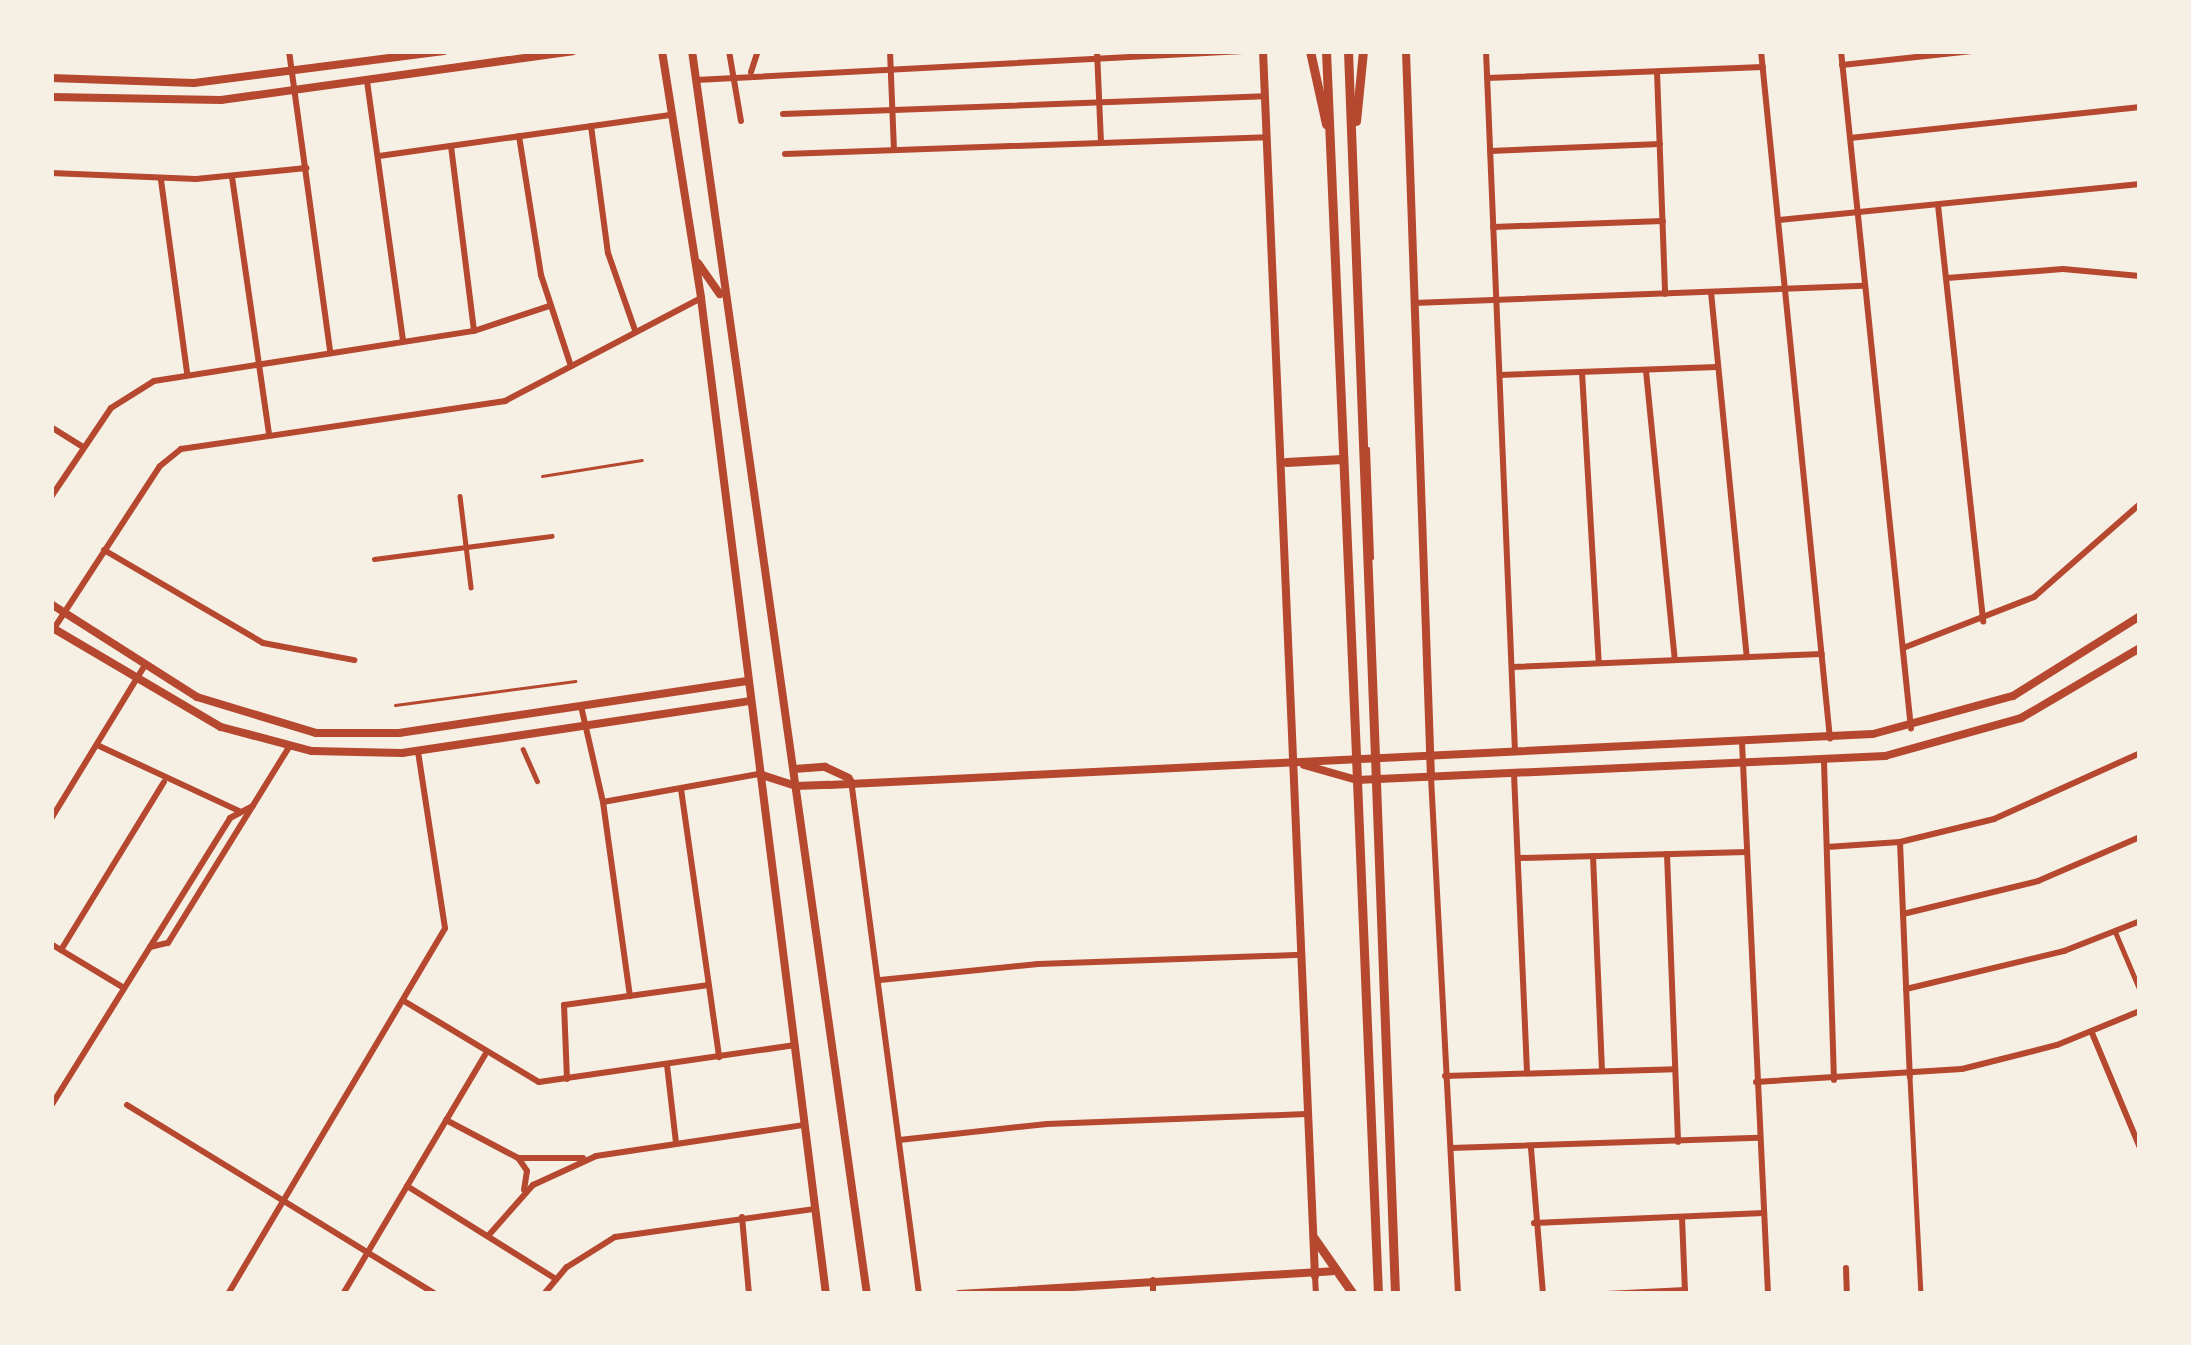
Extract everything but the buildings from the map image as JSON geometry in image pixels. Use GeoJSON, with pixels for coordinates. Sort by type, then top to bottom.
{"type":"FeatureCollection","features":[{"type":"Feature","properties":{"kind":"highway"},"geometry":{"type":"LineString","coordinates":[[1310,51],[1330,134]]}},
{"type":"Feature","properties":{"kind":"highway"},"geometry":{"type":"LineString","coordinates":[[1326,51],[1378,1294]]}},
{"type":"Feature","properties":{"kind":"highway"},"geometry":{"type":"LineString","coordinates":[[1348,51],[1395,1294]]}},
{"type":"Feature","properties":{"kind":"highway"},"geometry":{"type":"LineString","coordinates":[[1352,144],[1363,51]]}},
{"type":"Feature","properties":{"kind":"highway"},"geometry":{"type":"LineString","coordinates":[[1286,462],[1342,459]]}},
{"type":"Feature","properties":{"kind":"highway"},"geometry":{"type":"LineString","coordinates":[[1314,1238],[1353,1294]]}},
{"type":"Feature","properties":{"kind":"main road"},"geometry":{"type":"LineString","coordinates":[[51,78],[194,83],[444,51]]}},
{"type":"Feature","properties":{"kind":"main road"},"geometry":{"type":"LineString","coordinates":[[51,97],[171,103],[296,93],[573,51]]}},
{"type":"Feature","properties":{"kind":"main road"},"geometry":{"type":"LineString","coordinates":[[662,51],[701,298],[826,1294]]}},
{"type":"Feature","properties":{"kind":"main road"},"geometry":{"type":"LineString","coordinates":[[692,51],[722,295],[800,786],[867,1294]]}},
{"type":"Feature","properties":{"kind":"main road"},"geometry":{"type":"LineString","coordinates":[[1263,51],[1286,462],[1315,1276]]}},
{"type":"Feature","properties":{"kind":"main road"},"geometry":{"type":"LineString","coordinates":[[1406,51],[1431,777]]}},
{"type":"Feature","properties":{"kind":"main road"},"geometry":{"type":"LineString","coordinates":[[692,250],[722,295]]}},
{"type":"Feature","properties":{"kind":"main road"},"geometry":{"type":"LineString","coordinates":[[51,604],[214,705],[316,734],[399,733],[747,681]]}},
{"type":"Feature","properties":{"kind":"main road"},"geometry":{"type":"LineString","coordinates":[[759,774],[800,786],[850,779],[1830,739],[1910,728],[2034,686],[2140,616]]}},
{"type":"Feature","properties":{"kind":"main road"},"geometry":{"type":"LineString","coordinates":[[52,629],[221,727],[289,747],[402,753],[749,701]]}},
{"type":"Feature","properties":{"kind":"main road"},"geometry":{"type":"LineString","coordinates":[[1297,763],[1357,780],[1824,762],[1970,738],[2073,692],[2140,648]]}},
{"type":"Feature","properties":{"kind":"main road"},"geometry":{"type":"LineString","coordinates":[[679,691],[681,711]]}},
{"type":"Feature","properties":{"kind":"main road"},"geometry":{"type":"LineString","coordinates":[[399,733],[402,753]]}},
{"type":"Feature","properties":{"kind":"main road"},"geometry":{"type":"LineString","coordinates":[[794,769],[825,767],[850,779]]}},
{"type":"Feature","properties":{"kind":"main road"},"geometry":{"type":"LineString","coordinates":[[959,1294],[1153,1280],[1315,1276],[1333,1271]]}},
{"type":"Feature","properties":{"kind":"street"},"geometry":{"type":"LineString","coordinates":[[289,51],[330,351]]}},
{"type":"Feature","properties":{"kind":"street"},"geometry":{"type":"LineString","coordinates":[[729,51],[741,121]]}},
{"type":"Feature","properties":{"kind":"street"},"geometry":{"type":"LineString","coordinates":[[751,73],[758,51]]}},
{"type":"Feature","properties":{"kind":"street"},"geometry":{"type":"LineString","coordinates":[[890,51],[894,150]]}},
{"type":"Feature","properties":{"kind":"street"},"geometry":{"type":"LineString","coordinates":[[696,80],[751,73],[1243,51]]}},
{"type":"Feature","properties":{"kind":"street"},"geometry":{"type":"LineString","coordinates":[[1486,51],[1516,751]]}},
{"type":"Feature","properties":{"kind":"street"},"geometry":{"type":"LineString","coordinates":[[1761,51],[1830,739]]}},
{"type":"Feature","properties":{"kind":"street"},"geometry":{"type":"LineString","coordinates":[[1841,51],[1910,728]]}},
{"type":"Feature","properties":{"kind":"street"},"geometry":{"type":"LineString","coordinates":[[1842,65],[1972,51]]}},
{"type":"Feature","properties":{"kind":"street"},"geometry":{"type":"LineString","coordinates":[[1097,55],[1101,143]]}},
{"type":"Feature","properties":{"kind":"street"},"geometry":{"type":"LineString","coordinates":[[1487,78],[1763,68]]}},
{"type":"Feature","properties":{"kind":"street"},"geometry":{"type":"LineString","coordinates":[[1658,72],[1665,294]]}},
{"type":"Feature","properties":{"kind":"street"},"geometry":{"type":"LineString","coordinates":[[367,81],[403,342]]}},
{"type":"Feature","properties":{"kind":"street"},"geometry":{"type":"LineString","coordinates":[[783,114],[1266,95]]}},
{"type":"Feature","properties":{"kind":"street"},"geometry":{"type":"LineString","coordinates":[[1850,138],[2140,107]]}},
{"type":"Feature","properties":{"kind":"street"},"geometry":{"type":"LineString","coordinates":[[379,156],[670,115]]}},
{"type":"Feature","properties":{"kind":"street"},"geometry":{"type":"LineString","coordinates":[[590,126],[608,253],[635,331]]}},
{"type":"Feature","properties":{"kind":"street"},"geometry":{"type":"LineString","coordinates":[[519,136],[549,305],[572,367]]}},
{"type":"Feature","properties":{"kind":"street"},"geometry":{"type":"LineString","coordinates":[[785,154],[1269,136]]}},
{"type":"Feature","properties":{"kind":"street"},"geometry":{"type":"LineString","coordinates":[[1490,152],[1660,144]]}},
{"type":"Feature","properties":{"kind":"street"},"geometry":{"type":"LineString","coordinates":[[451,146],[475,331]]}},
{"type":"Feature","properties":{"kind":"street"},"geometry":{"type":"LineString","coordinates":[[51,173],[160,179],[306,168]]}},
{"type":"Feature","properties":{"kind":"street"},"geometry":{"type":"LineString","coordinates":[[232,177],[268,435]]}},
{"type":"Feature","properties":{"kind":"street"},"geometry":{"type":"LineString","coordinates":[[160,179],[187,373]]}},
{"type":"Feature","properties":{"kind":"street"},"geometry":{"type":"LineString","coordinates":[[1778,220],[2140,184]]}},
{"type":"Feature","properties":{"kind":"street"},"geometry":{"type":"LineString","coordinates":[[1938,205],[1983,622]]}},
{"type":"Feature","properties":{"kind":"street"},"geometry":{"type":"LineString","coordinates":[[1493,227],[1663,221]]}},
{"type":"Feature","properties":{"kind":"street"},"geometry":{"type":"LineString","coordinates":[[1947,278],[2063,269],[2140,276]]}},
{"type":"Feature","properties":{"kind":"street"},"geometry":{"type":"LineString","coordinates":[[1414,303],[1864,286]]}},
{"type":"Feature","properties":{"kind":"street"},"geometry":{"type":"LineString","coordinates":[[1711,292],[1747,657]]}},
{"type":"Feature","properties":{"kind":"street"},"geometry":{"type":"LineString","coordinates":[[52,629],[170,455],[268,435],[493,404],[701,298]]}},
{"type":"Feature","properties":{"kind":"street"},"geometry":{"type":"LineString","coordinates":[[51,496],[82,447],[125,396],[187,373],[475,331],[549,305]]}},
{"type":"Feature","properties":{"kind":"street"},"geometry":{"type":"LineString","coordinates":[[1499,375],[1717,367]]}},
{"type":"Feature","properties":{"kind":"street"},"geometry":{"type":"LineString","coordinates":[[1646,371],[1675,660]]}},
{"type":"Feature","properties":{"kind":"street"},"geometry":{"type":"LineString","coordinates":[[1582,372],[1599,663]]}},
{"type":"Feature","properties":{"kind":"street"},"geometry":{"type":"LineString","coordinates":[[51,427],[82,447]]}},
{"type":"Feature","properties":{"kind":"street"},"geometry":{"type":"LineString","coordinates":[[460,496],[471,587]]}},
{"type":"Feature","properties":{"kind":"street"},"geometry":{"type":"LineString","coordinates":[[1903,648],[1983,622],[2061,578],[2140,504]]}},
{"type":"Feature","properties":{"kind":"street"},"geometry":{"type":"LineString","coordinates":[[374,559],[551,536]]}},
{"type":"Feature","properties":{"kind":"street"},"geometry":{"type":"LineString","coordinates":[[104,550],[263,643],[354,659]]}},
{"type":"Feature","properties":{"kind":"street"},"geometry":{"type":"LineString","coordinates":[[1512,667],[1822,654]]}},
{"type":"Feature","properties":{"kind":"street"},"geometry":{"type":"LineString","coordinates":[[51,819],[145,665]]}},
{"type":"Feature","properties":{"kind":"street"},"geometry":{"type":"LineString","coordinates":[[580,706],[589,725],[603,802],[630,996]]}},
{"type":"Feature","properties":{"kind":"street"},"geometry":{"type":"LineString","coordinates":[[1742,742],[1768,1294]]}},
{"type":"Feature","properties":{"kind":"street"},"geometry":{"type":"LineString","coordinates":[[97,745],[164,782],[239,811]]}},
{"type":"Feature","properties":{"kind":"street"},"geometry":{"type":"LineString","coordinates":[[149,947],[168,943],[289,747]]}},
{"type":"Feature","properties":{"kind":"street"},"geometry":{"type":"LineString","coordinates":[[523,749],[537,781]]}},
{"type":"Feature","properties":{"kind":"street"},"geometry":{"type":"LineString","coordinates":[[228,1294],[445,928],[418,751]]}},
{"type":"Feature","properties":{"kind":"street"},"geometry":{"type":"LineString","coordinates":[[1826,847],[1900,842],[2023,809],[2140,753]]}},
{"type":"Feature","properties":{"kind":"street"},"geometry":{"type":"LineString","coordinates":[[1824,762],[1834,1081]]}},
{"type":"Feature","properties":{"kind":"street"},"geometry":{"type":"LineString","coordinates":[[603,802],[759,774]]}},
{"type":"Feature","properties":{"kind":"street"},"geometry":{"type":"LineString","coordinates":[[1514,774],[1527,1073]]}},
{"type":"Feature","properties":{"kind":"street"},"geometry":{"type":"LineString","coordinates":[[1431,777],[1458,1294]]}},
{"type":"Feature","properties":{"kind":"street"},"geometry":{"type":"LineString","coordinates":[[850,779],[919,1294]]}},
{"type":"Feature","properties":{"kind":"street"},"geometry":{"type":"LineString","coordinates":[[61,950],[164,782]]}},
{"type":"Feature","properties":{"kind":"street"},"geometry":{"type":"LineString","coordinates":[[681,788],[719,1057]]}},
{"type":"Feature","properties":{"kind":"street"},"geometry":{"type":"LineString","coordinates":[[51,1106],[239,811],[253,806]]}},
{"type":"Feature","properties":{"kind":"street"},"geometry":{"type":"LineString","coordinates":[[1903,914],[2038,881],[2140,837]]}},
{"type":"Feature","properties":{"kind":"street"},"geometry":{"type":"LineString","coordinates":[[1900,842],[1921,1294]]}},
{"type":"Feature","properties":{"kind":"street"},"geometry":{"type":"LineString","coordinates":[[1520,858],[1747,852]]}},
{"type":"Feature","properties":{"kind":"street"},"geometry":{"type":"LineString","coordinates":[[1667,854],[1678,1142]]}},
{"type":"Feature","properties":{"kind":"street"},"geometry":{"type":"LineString","coordinates":[[1593,856],[1602,1071]]}},
{"type":"Feature","properties":{"kind":"street"},"geometry":{"type":"LineString","coordinates":[[1906,989],[2140,922]]}},
{"type":"Feature","properties":{"kind":"street"},"geometry":{"type":"LineString","coordinates":[[2116,931],[2140,990]]}},
{"type":"Feature","properties":{"kind":"street"},"geometry":{"type":"LineString","coordinates":[[51,944],[124,988]]}},
{"type":"Feature","properties":{"kind":"street"},"geometry":{"type":"LineString","coordinates":[[880,980],[1038,964],[1302,956]]}},
{"type":"Feature","properties":{"kind":"street"},"geometry":{"type":"LineString","coordinates":[[567,1079],[561,1007],[709,985]]}},
{"type":"Feature","properties":{"kind":"street"},"geometry":{"type":"LineString","coordinates":[[403,1001],[528,1079],[567,1079],[795,1045]]}},
{"type":"Feature","properties":{"kind":"street"},"geometry":{"type":"LineString","coordinates":[[1756,1082],[1910,1077],[2092,1033],[2140,1011]]}},
{"type":"Feature","properties":{"kind":"street"},"geometry":{"type":"LineString","coordinates":[[2092,1033],[2140,1148]]}},
{"type":"Feature","properties":{"kind":"street"},"geometry":{"type":"LineString","coordinates":[[343,1294],[486,1053]]}},
{"type":"Feature","properties":{"kind":"street"},"geometry":{"type":"LineString","coordinates":[[667,1065],[676,1143]]}},
{"type":"Feature","properties":{"kind":"street"},"geometry":{"type":"LineString","coordinates":[[1445,1076],[1676,1069]]}},
{"type":"Feature","properties":{"kind":"street"},"geometry":{"type":"LineString","coordinates":[[127,1105],[436,1294]]}},
{"type":"Feature","properties":{"kind":"street"},"geometry":{"type":"LineString","coordinates":[[899,1140],[1047,1124],[1307,1114]]}},
{"type":"Feature","properties":{"kind":"street"},"geometry":{"type":"LineString","coordinates":[[446,1120],[518,1158],[596,1156],[803,1125]]}},
{"type":"Feature","properties":{"kind":"street"},"geometry":{"type":"LineString","coordinates":[[1448,1148],[1759,1138]]}},
{"type":"Feature","properties":{"kind":"street"},"geometry":{"type":"LineString","coordinates":[[1531,1148],[1543,1294]]}},
{"type":"Feature","properties":{"kind":"street"},"geometry":{"type":"LineString","coordinates":[[523,1193],[596,1156]]}},
{"type":"Feature","properties":{"kind":"street"},"geometry":{"type":"LineString","coordinates":[[488,1236],[523,1193],[529,1177],[518,1158]]}},
{"type":"Feature","properties":{"kind":"street"},"geometry":{"type":"LineString","coordinates":[[407,1186],[556,1279]]}},
{"type":"Feature","properties":{"kind":"street"},"geometry":{"type":"LineString","coordinates":[[544,1294],[556,1279],[615,1237],[814,1209]]}},
{"type":"Feature","properties":{"kind":"street"},"geometry":{"type":"LineString","coordinates":[[1534,1223],[1765,1213]]}},
{"type":"Feature","properties":{"kind":"street"},"geometry":{"type":"LineString","coordinates":[[742,1217],[749,1294]]}},
{"type":"Feature","properties":{"kind":"street"},"geometry":{"type":"LineString","coordinates":[[1606,1294],[1686,1292],[1682,1217]]}},
{"type":"Feature","properties":{"kind":"street"},"geometry":{"type":"LineString","coordinates":[[1846,1268],[1847,1294]]}},
{"type":"Feature","properties":{"kind":"street"},"geometry":{"type":"LineString","coordinates":[[1315,1276],[1316,1294]]}},
{"type":"Feature","properties":{"kind":"street"},"geometry":{"type":"LineString","coordinates":[[1153,1280],[1153,1294]]}},
{"type":"Feature","properties":{"kind":"lane"},"geometry":{"type":"LineString","coordinates":[[542,476],[642,460]]}},
{"type":"Feature","properties":{"kind":"lane"},"geometry":{"type":"LineString","coordinates":[[395,705],[574,681]]}}]}
